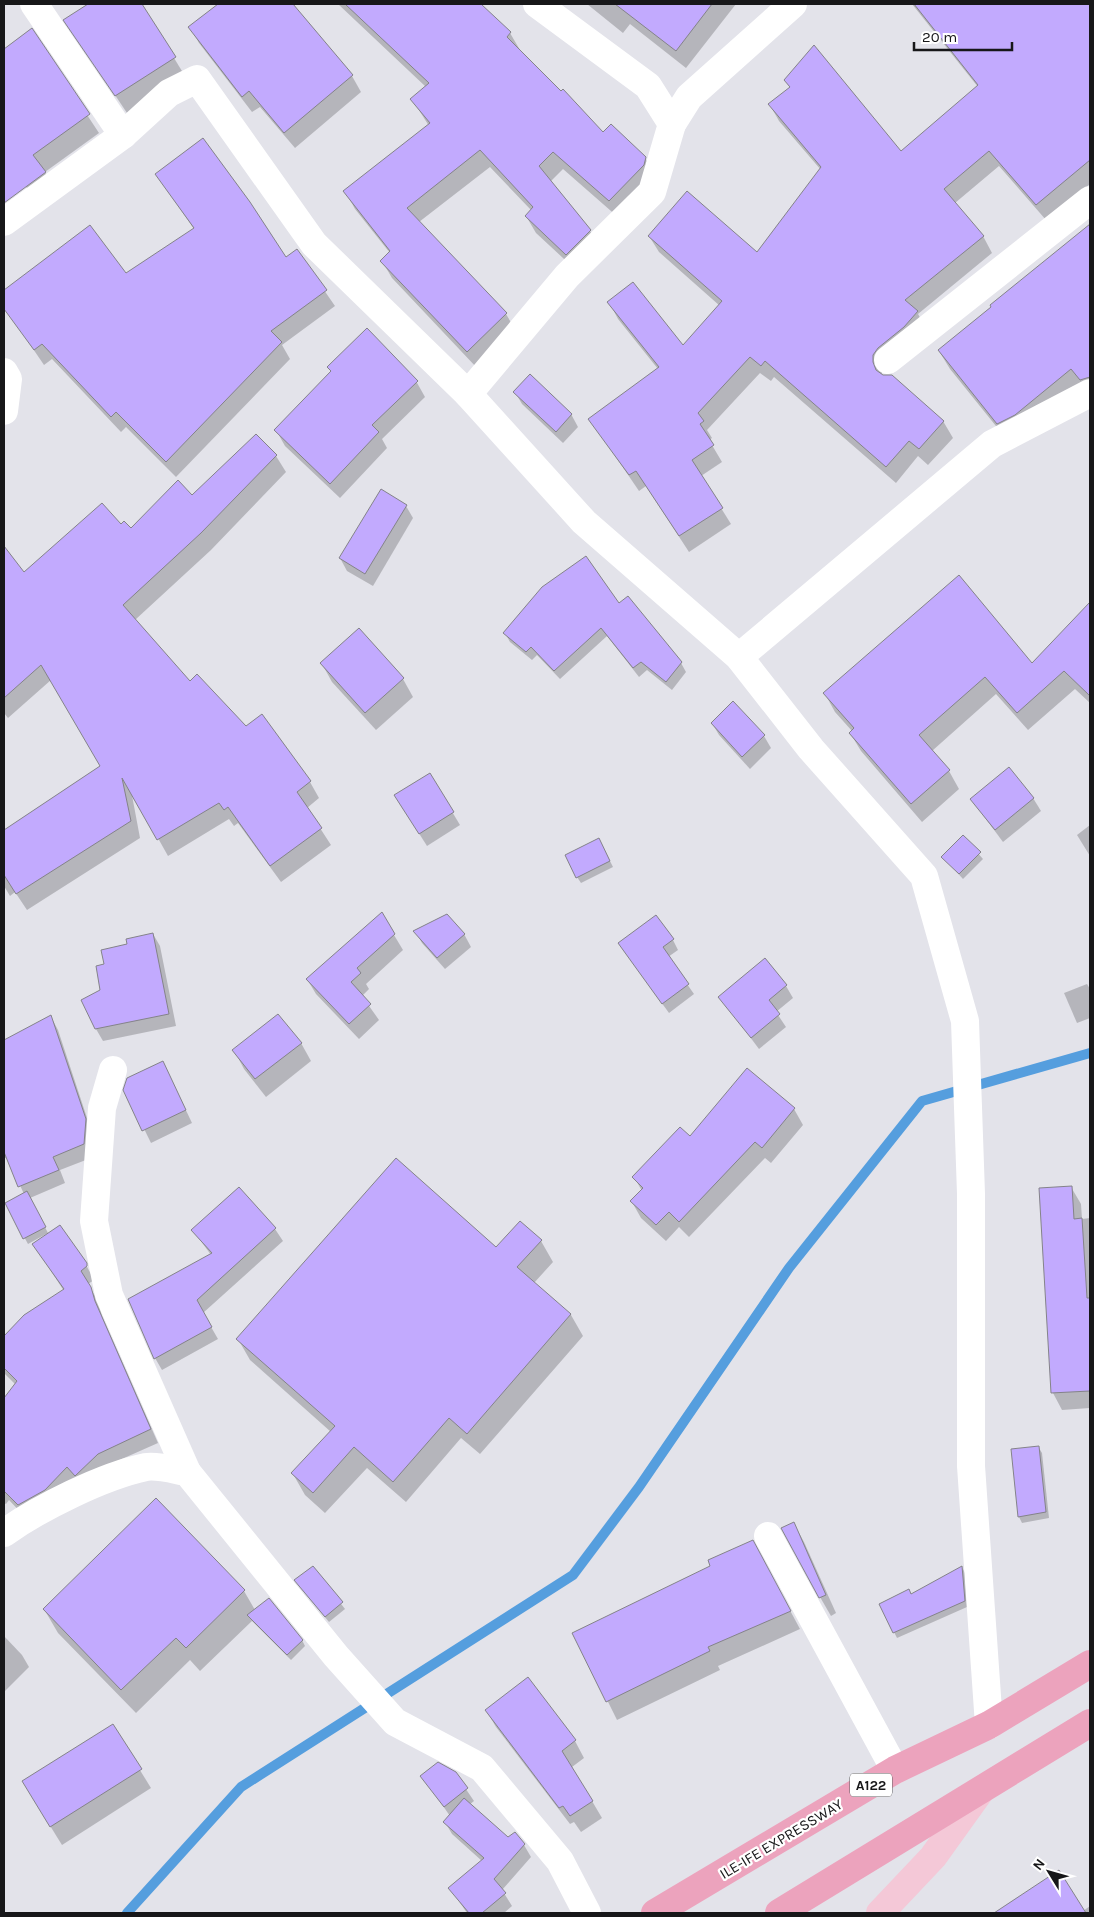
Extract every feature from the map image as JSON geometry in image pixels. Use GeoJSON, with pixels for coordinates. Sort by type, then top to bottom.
{"type":"FeatureCollection","features":[{"type":"Feature","properties":{"kind":"highway","name":"ILE-IFE EXPRESSWAY"},"geometry":{"type":"LineString","coordinates":[[655,1913],[895,1770],[989,1725],[1090,1664]]}},
{"type":"Feature","properties":{"kind":"highway"},"geometry":{"type":"LineString","coordinates":[[778,1913],[1090,1723]]}},
{"type":"Feature","properties":{"kind":"main road"},"geometry":{"type":"LineString","coordinates":[[880,1913],[933,1857],[981,1790]]}},
{"type":"Feature","properties":{"kind":"street"},"geometry":{"type":"LineString","coordinates":[[34,4],[124,135]]}},
{"type":"Feature","properties":{"kind":"street"},"geometry":{"type":"LineString","coordinates":[[537,4],[648,86],[672,124]]}},
{"type":"Feature","properties":{"kind":"street"},"geometry":{"type":"LineString","coordinates":[[468,394],[567,276],[652,192],[672,124],[689,97],[793,4]]}},
{"type":"Feature","properties":{"kind":"street"},"geometry":{"type":"LineString","coordinates":[[4,222],[124,135],[168,93],[196,79],[314,244],[468,394],[584,522],[739,657],[811,749],[924,876],[965,1021],[972,1194],[971,1466],[989,1725]]}},
{"type":"Feature","properties":{"kind":"street"},"geometry":{"type":"LineString","coordinates":[[888,360],[1090,200]]}},
{"type":"Feature","properties":{"kind":"street"},"geometry":{"type":"LineString","coordinates":[[4,372],[8,378],[4,411]]}},
{"type":"Feature","properties":{"kind":"street"},"geometry":{"type":"LineString","coordinates":[[739,657],[992,444],[1090,394]]}},
{"type":"Feature","properties":{"kind":"street"},"geometry":{"type":"LineString","coordinates":[[113,1070],[102,1108],[101,1150],[94,1221],[109,1294],[187,1472],[336,1656],[395,1722],[482,1768],[560,1861],[587,1913]]}},
{"type":"Feature","properties":{"kind":"street"},"geometry":{"type":"LineString","coordinates":[[4,1533],[22,1520],[97,1484],[147,1467],[187,1472]]}},
{"type":"Feature","properties":{"kind":"street"},"geometry":{"type":"LineString","coordinates":[[768,1536],[895,1770]]}},
{"type":"Feature","properties":{"kind":"building"},"geometry":{"type":"Polygon","coordinates":[[[88,4],[142,4],[176,57],[115,96],[63,20],[88,4]]]}},
{"type":"Feature","properties":{"kind":"building"},"geometry":{"type":"Polygon","coordinates":[[[218,4],[293,4],[353,75],[284,133],[249,91],[242,97],[188,27],[218,4]]]}},
{"type":"Feature","properties":{"kind":"building"},"geometry":{"type":"Polygon","coordinates":[[[345,4],[481,4],[511,32],[507,37],[561,91],[563,89],[603,132],[611,124],[646,157],[644,165],[609,201],[553,152],[539,166],[591,230],[566,255],[525,216],[533,207],[480,150],[407,208],[507,313],[467,352],[380,261],[390,251],[343,191],[430,123],[410,99],[429,83],[345,4]]]}},
{"type":"Feature","properties":{"kind":"building"},"geometry":{"type":"Polygon","coordinates":[[[615,4],[712,4],[676,51],[615,4]]]}},
{"type":"Feature","properties":{"kind":"building"},"geometry":{"type":"Polygon","coordinates":[[[914,4],[1090,4],[1090,160],[1036,205],[989,151],[944,189],[984,236],[905,300],[918,311],[904,327],[878,348],[873,355],[876,370],[883,375],[892,375],[944,421],[919,449],[909,441],[886,467],[765,361],[761,366],[750,357],[698,413],[704,421],[700,424],[714,445],[692,460],[723,508],[679,536],[636,471],[629,475],[588,419],[659,367],[607,302],[633,282],[683,345],[722,301],[648,236],[687,191],[757,252],[821,167],[768,104],[790,87],[784,80],[814,45],[901,151],[978,85],[914,4]]]}},
{"type":"Feature","properties":{"kind":"building"},"geometry":{"type":"Polygon","coordinates":[[[32,28],[90,114],[33,155],[46,172],[4,203],[4,49],[32,28]]]}},
{"type":"Feature","properties":{"kind":"building"},"geometry":{"type":"Polygon","coordinates":[[[203,138],[250,202],[286,257],[297,249],[327,290],[271,331],[282,342],[166,462],[116,412],[111,417],[42,344],[34,350],[4,309],[4,290],[90,225],[126,273],[194,228],[155,174],[203,138]]]}},
{"type":"Feature","properties":{"kind":"building"},"geometry":{"type":"Polygon","coordinates":[[[1090,224],[1090,377],[1080,380],[1071,369],[1015,415],[997,424],[938,350],[1090,224]]]}},
{"type":"Feature","properties":{"kind":"building"},"geometry":{"type":"Polygon","coordinates":[[[367,328],[418,381],[372,425],[379,432],[330,484],[274,430],[331,371],[327,367],[367,328]]]}},
{"type":"Feature","properties":{"kind":"building"},"geometry":{"type":"Polygon","coordinates":[[[530,374],[572,414],[556,432],[513,392],[530,374]]]}},
{"type":"Feature","properties":{"kind":"building"},"geometry":{"type":"Polygon","coordinates":[[[256,434],[277,455],[201,533],[123,605],[190,681],[197,674],[246,726],[262,714],[311,781],[297,792],[322,828],[270,866],[228,807],[224,810],[219,803],[157,840],[122,778],[131,821],[16,894],[4,875],[4,830],[100,766],[41,665],[4,698],[4,546],[24,572],[102,503],[121,524],[124,521],[131,528],[178,480],[192,495],[256,434]]]}},
{"type":"Feature","properties":{"kind":"building"},"geometry":{"type":"Polygon","coordinates":[[[381,489],[407,505],[365,574],[339,558],[381,489]]]}},
{"type":"Feature","properties":{"kind":"building"},"geometry":{"type":"Polygon","coordinates":[[[586,556],[619,603],[628,596],[682,662],[666,682],[641,662],[633,668],[601,628],[554,671],[531,647],[526,652],[503,633],[542,587],[586,556]]]}},
{"type":"Feature","properties":{"kind":"building"},"geometry":{"type":"Polygon","coordinates":[[[959,575],[1032,663],[1090,602],[1090,696],[1064,671],[1017,713],[985,677],[919,735],[950,770],[911,804],[849,733],[854,728],[823,693],[959,575]]]}},
{"type":"Feature","properties":{"kind":"building"},"geometry":{"type":"Polygon","coordinates":[[[359,628],[404,678],[365,713],[320,663],[359,628]]]}},
{"type":"Feature","properties":{"kind":"building"},"geometry":{"type":"Polygon","coordinates":[[[733,701],[765,735],[742,757],[711,723],[733,701]]]}},
{"type":"Feature","properties":{"kind":"building"},"geometry":{"type":"Polygon","coordinates":[[[1009,767],[1034,798],[995,830],[970,799],[1009,767]]]}},
{"type":"Feature","properties":{"kind":"building"},"geometry":{"type":"Polygon","coordinates":[[[430,773],[454,812],[419,834],[394,795],[430,773]]]}},
{"type":"Feature","properties":{"kind":"building"},"geometry":{"type":"Polygon","coordinates":[[[963,835],[981,852],[959,874],[941,857],[963,835]]]}},
{"type":"Feature","properties":{"kind":"building"},"geometry":{"type":"Polygon","coordinates":[[[599,838],[610,861],[576,878],[565,855],[599,838]]]}},
{"type":"Feature","properties":{"kind":"building"},"geometry":{"type":"Polygon","coordinates":[[[382,912],[395,934],[357,968],[361,973],[351,982],[371,1004],[349,1024],[306,979],[382,912]]]}},
{"type":"Feature","properties":{"kind":"building"},"geometry":{"type":"Polygon","coordinates":[[[447,914],[465,934],[437,958],[413,931],[447,914]]]}},
{"type":"Feature","properties":{"kind":"building"},"geometry":{"type":"Polygon","coordinates":[[[656,915],[674,939],[663,947],[689,984],[662,1004],[618,943],[656,915]]]}},
{"type":"Feature","properties":{"kind":"building"},"geometry":{"type":"Polygon","coordinates":[[[153,933],[169,1014],[95,1029],[81,1000],[100,990],[96,966],[104,964],[101,950],[127,944],[126,939],[153,933]]]}},
{"type":"Feature","properties":{"kind":"building"},"geometry":{"type":"Polygon","coordinates":[[[765,958],[787,985],[769,1000],[780,1014],[751,1038],[718,997],[765,958]]]}},
{"type":"Feature","properties":{"kind":"building"},"geometry":{"type":"Polygon","coordinates":[[[278,1014],[302,1043],[255,1079],[232,1050],[278,1014]]]}},
{"type":"Feature","properties":{"kind":"building"},"geometry":{"type":"Polygon","coordinates":[[[51,1015],[86,1119],[84,1144],[53,1157],[59,1170],[18,1187],[4,1152],[4,1040],[51,1015]]]}},
{"type":"Feature","properties":{"kind":"building"},"geometry":{"type":"Polygon","coordinates":[[[163,1061],[186,1110],[142,1131],[123,1090],[127,1078],[163,1061]]]}},
{"type":"Feature","properties":{"kind":"building"},"geometry":{"type":"Polygon","coordinates":[[[747,1068],[795,1108],[762,1148],[755,1142],[679,1222],[669,1212],[656,1225],[630,1201],[643,1188],[632,1177],[680,1127],[690,1136],[747,1068]]]}},
{"type":"Feature","properties":{"kind":"building"},"geometry":{"type":"Polygon","coordinates":[[[396,1158],[496,1247],[520,1221],[542,1240],[517,1267],[571,1314],[467,1434],[449,1418],[393,1482],[354,1447],[313,1493],[291,1473],[335,1426],[236,1339],[396,1158]]]}},
{"type":"Feature","properties":{"kind":"building"},"geometry":{"type":"Polygon","coordinates":[[[1072,1186],[1074,1219],[1082,1218],[1087,1298],[1090,1298],[1090,1391],[1051,1393],[1039,1188],[1072,1186]]]}},
{"type":"Feature","properties":{"kind":"building"},"geometry":{"type":"Polygon","coordinates":[[[239,1187],[276,1228],[197,1300],[212,1327],[154,1359],[128,1299],[212,1253],[191,1230],[239,1187]]]}},
{"type":"Feature","properties":{"kind":"building"},"geometry":{"type":"Polygon","coordinates":[[[27,1191],[46,1227],[23,1239],[5,1203],[27,1191]]]}},
{"type":"Feature","properties":{"kind":"building"},"geometry":{"type":"Polygon","coordinates":[[[60,1225],[87,1263],[87,1266],[81,1271],[91,1287],[95,1301],[151,1429],[98,1454],[75,1476],[67,1467],[45,1490],[18,1505],[4,1491],[4,1398],[17,1381],[4,1368],[4,1336],[24,1315],[64,1289],[32,1244],[60,1225]]]}},
{"type":"Feature","properties":{"kind":"building"},"geometry":{"type":"Polygon","coordinates":[[[1039,1446],[1046,1512],[1018,1517],[1011,1449],[1039,1446]]]}},
{"type":"Feature","properties":{"kind":"building"},"geometry":{"type":"Polygon","coordinates":[[[156,1498],[245,1590],[186,1648],[176,1638],[121,1690],[43,1609],[156,1498]]]}},
{"type":"Feature","properties":{"kind":"building"},"geometry":{"type":"Polygon","coordinates":[[[794,1522],[826,1595],[819,1598],[781,1528],[794,1522]]]}},
{"type":"Feature","properties":{"kind":"building"},"geometry":{"type":"Polygon","coordinates":[[[753,1540],[791,1611],[708,1647],[710,1651],[606,1702],[572,1633],[710,1566],[708,1560],[753,1540]]]}},
{"type":"Feature","properties":{"kind":"building"},"geometry":{"type":"Polygon","coordinates":[[[313,1566],[343,1602],[325,1617],[294,1580],[313,1566]]]}},
{"type":"Feature","properties":{"kind":"building"},"geometry":{"type":"Polygon","coordinates":[[[962,1566],[965,1601],[893,1633],[879,1604],[909,1589],[911,1594],[962,1566]]]}},
{"type":"Feature","properties":{"kind":"building"},"geometry":{"type":"Polygon","coordinates":[[[269,1598],[303,1640],[287,1655],[247,1615],[269,1598]]]}},
{"type":"Feature","properties":{"kind":"building"},"geometry":{"type":"Polygon","coordinates":[[[528,1677],[576,1740],[562,1751],[593,1801],[570,1816],[563,1806],[559,1808],[485,1710],[528,1677]]]}},
{"type":"Feature","properties":{"kind":"building"},"geometry":{"type":"Polygon","coordinates":[[[113,1724],[142,1769],[50,1827],[22,1781],[113,1724]]]}},
{"type":"Feature","properties":{"kind":"building"},"geometry":{"type":"Polygon","coordinates":[[[438,1762],[456,1772],[468,1788],[444,1807],[420,1776],[438,1762]]]}},
{"type":"Feature","properties":{"kind":"building"},"geometry":{"type":"Polygon","coordinates":[[[464,1798],[508,1837],[515,1832],[525,1844],[494,1879],[506,1893],[482,1913],[469,1913],[448,1888],[484,1858],[443,1822],[464,1798]]]}},
{"type":"Feature","properties":{"kind":"building"},"geometry":{"type":"Polygon","coordinates":[[[1059,1870],[1086,1913],[994,1913],[1059,1870]]]}},
{"type":"Feature","properties":{"kind":"waterway"},"geometry":{"type":"LineString","coordinates":[[127,1913],[241,1787],[573,1575],[639,1487],[789,1268],[922,1101],[1090,1053]]}}]}
